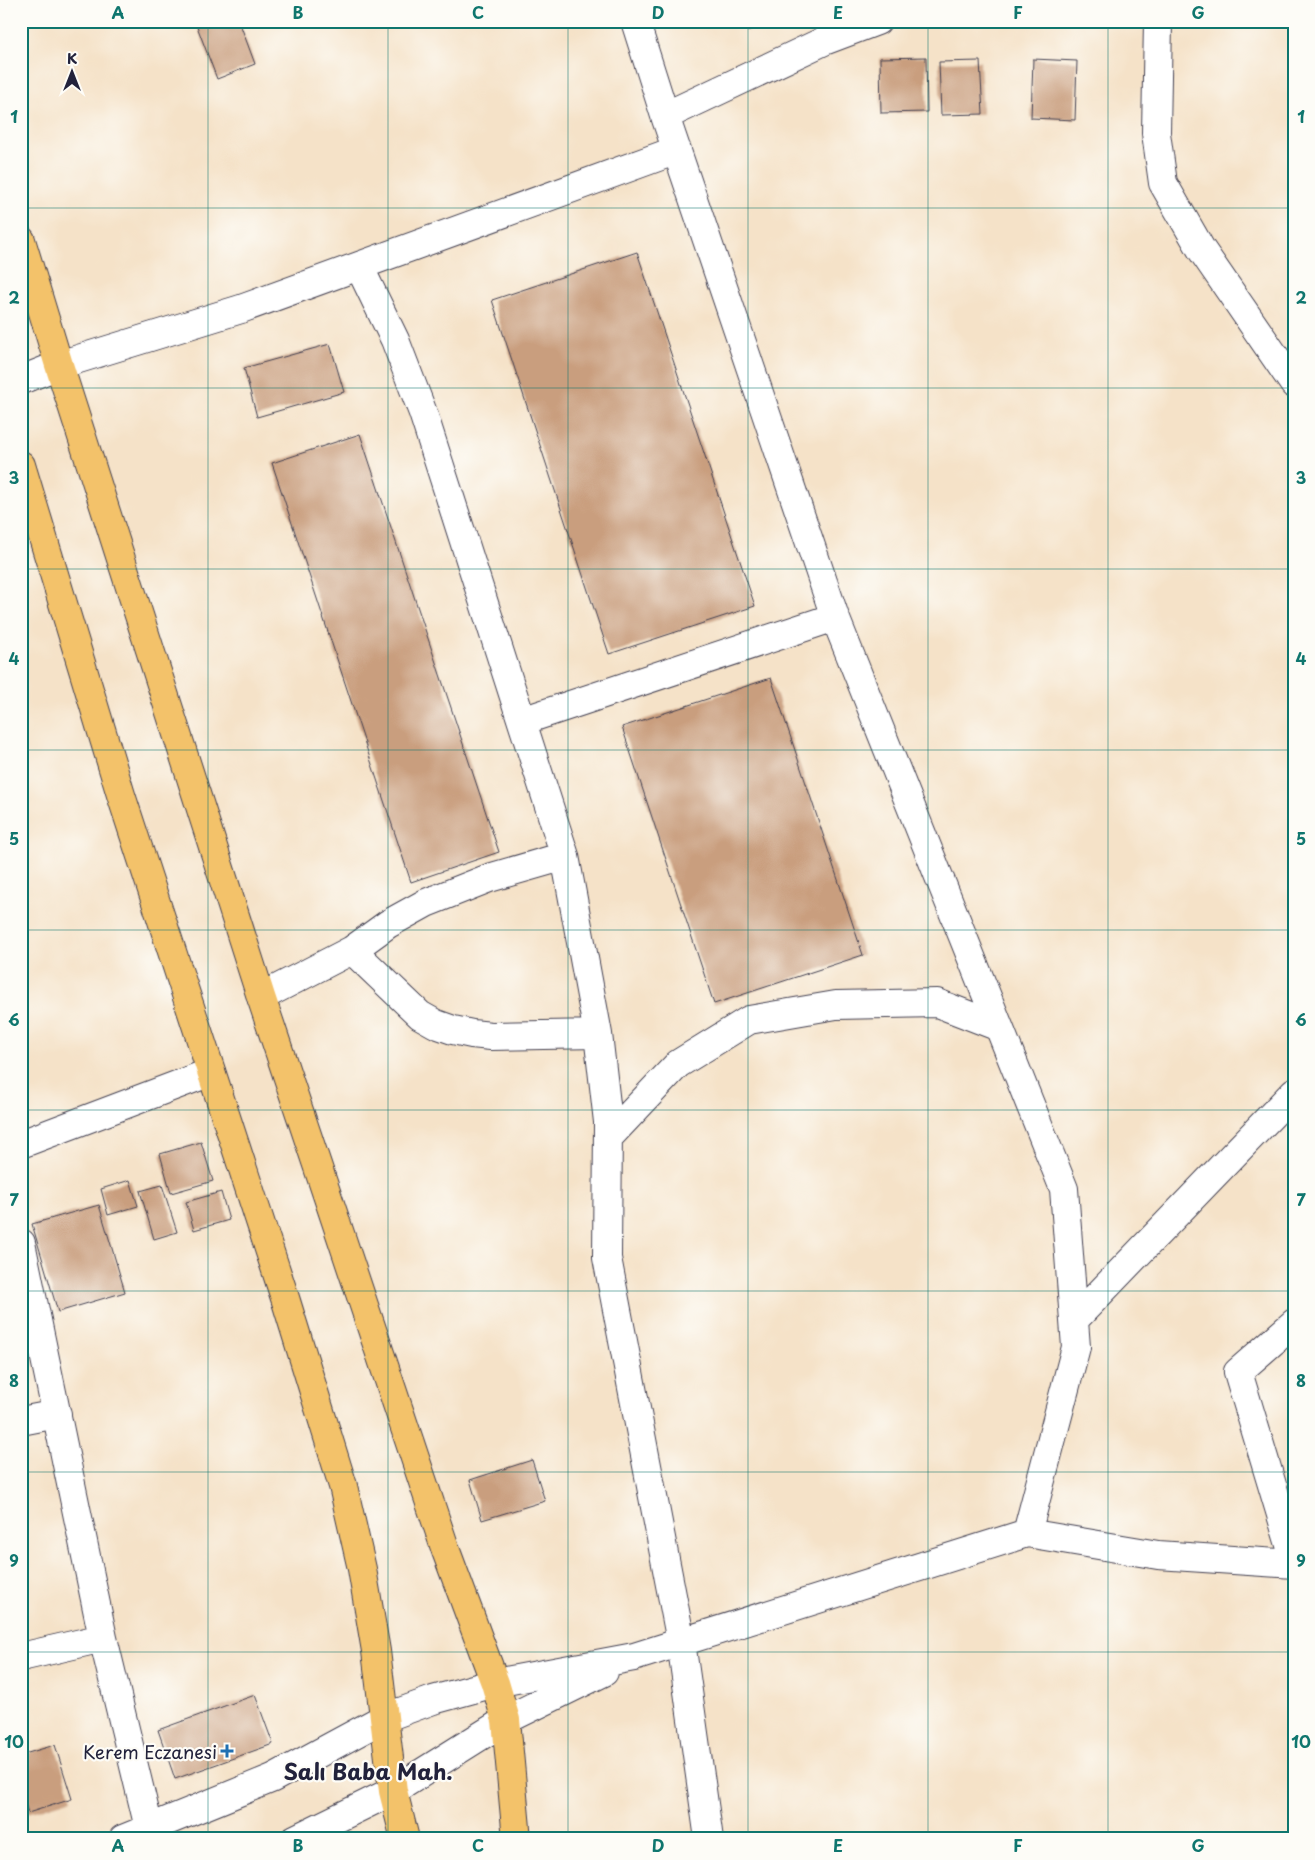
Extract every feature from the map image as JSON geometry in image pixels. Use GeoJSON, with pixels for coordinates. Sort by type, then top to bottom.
{"type":"FeatureCollection","features":[{"type":"Feature","properties":{"kind":"main road"},"geometry":{"type":"LineString","coordinates":[[21,240],[59,365],[261,997],[446,1552],[495,1683],[506,1720],[517,1839]]}},
{"type":"Feature","properties":{"kind":"main road"},"geometry":{"type":"LineString","coordinates":[[21,465],[121,796],[285,1298],[343,1486],[362,1568],[376,1651],[393,1791],[405,1839]]}},
{"type":"Feature","properties":{"kind":"street"},"geometry":{"type":"LineString","coordinates":[[635,21],[665,116],[835,617],[1064,1189],[1076,1347],[1027,1533]]}},
{"type":"Feature","properties":{"kind":"street"},"geometry":{"type":"LineString","coordinates":[[665,116],[824,41],[877,21]]}},
{"type":"Feature","properties":{"kind":"street"},"geometry":{"type":"LineString","coordinates":[[1158,21],[1156,133],[1163,183],[1201,249],[1294,384]]}},
{"type":"Feature","properties":{"kind":"street"},"geometry":{"type":"LineString","coordinates":[[21,380],[59,365],[240,309],[677,150]]}},
{"type":"Feature","properties":{"kind":"street"},"geometry":{"type":"LineString","coordinates":[[359,266],[395,340],[423,413],[565,856],[598,1034],[608,1122],[607,1258],[681,1642],[709,1839]]}},
{"type":"Feature","properties":{"kind":"street"},"geometry":{"type":"LineString","coordinates":[[522,721],[835,617]]}},
{"type":"Feature","properties":{"kind":"street"},"geometry":{"type":"LineString","coordinates":[[261,997],[352,950],[388,924],[426,903],[488,878],[565,856]]}},
{"type":"Feature","properties":{"kind":"street"},"geometry":{"type":"LineString","coordinates":[[352,950],[420,1015],[436,1024],[453,1030],[491,1036],[598,1034]]}},
{"type":"Feature","properties":{"kind":"street"},"geometry":{"type":"LineString","coordinates":[[608,1138],[678,1064],[750,1020],[836,1005],[937,1004],[999,1027]]}},
{"type":"Feature","properties":{"kind":"street"},"geometry":{"type":"LineString","coordinates":[[21,1144],[211,1072]]}},
{"type":"Feature","properties":{"kind":"street"},"geometry":{"type":"LineString","coordinates":[[1074,1320],[1294,1092]]}},
{"type":"Feature","properties":{"kind":"street"},"geometry":{"type":"LineString","coordinates":[[21,1243],[103,1638],[149,1828]]}},
{"type":"Feature","properties":{"kind":"street"},"geometry":{"type":"LineString","coordinates":[[1294,1322],[1238,1372],[1294,1558]]}},
{"type":"Feature","properties":{"kind":"street"},"geometry":{"type":"LineString","coordinates":[[21,1421],[57,1414]]}},
{"type":"Feature","properties":{"kind":"street"},"geometry":{"type":"LineString","coordinates":[[123,1839],[273,1778],[384,1718],[433,1700],[495,1683],[634,1657],[1027,1533],[1158,1555],[1294,1564]]}},
{"type":"Feature","properties":{"kind":"street"},"geometry":{"type":"LineString","coordinates":[[21,1657],[103,1638]]}},
{"type":"Feature","properties":{"kind":"street"},"geometry":{"type":"LineString","coordinates":[[296,1839],[393,1791],[506,1720],[634,1657]]}},
{"type":"Feature","properties":{"kind":"building"},"geometry":{"type":"Polygon","coordinates":[[[195,21],[239,21],[255,64],[217,79],[195,21]]]}},
{"type":"Feature","properties":{"kind":"building"},"geometry":{"type":"Polygon","coordinates":[[[742,21],[768,21],[747,31],[742,21]]]}},
{"type":"Feature","properties":{"kind":"building"},"geometry":{"type":"Polygon","coordinates":[[[926,57],[927,112],[881,113],[880,58],[926,57]]]}},
{"type":"Feature","properties":{"kind":"building"},"geometry":{"type":"Polygon","coordinates":[[[1033,59],[1077,61],[1075,120],[1031,118],[1033,59]]]}},
{"type":"Feature","properties":{"kind":"building"},"geometry":{"type":"Polygon","coordinates":[[[980,61],[983,114],[941,115],[939,62],[980,61]]]}},
{"type":"Feature","properties":{"kind":"building"},"geometry":{"type":"Polygon","coordinates":[[[637,252],[755,606],[609,654],[492,300],[637,252]]]}},
{"type":"Feature","properties":{"kind":"building"},"geometry":{"type":"Polygon","coordinates":[[[330,344],[344,392],[257,417],[244,368],[330,344]]]}},
{"type":"Feature","properties":{"kind":"building"},"geometry":{"type":"Polygon","coordinates":[[[360,434],[499,852],[411,882],[272,463],[360,434]]]}},
{"type":"Feature","properties":{"kind":"building"},"geometry":{"type":"Polygon","coordinates":[[[771,678],[863,955],[714,1004],[622,727],[771,678]]]}},
{"type":"Feature","properties":{"kind":"building"},"geometry":{"type":"Polygon","coordinates":[[[201,1142],[213,1181],[171,1193],[160,1154],[201,1142]]]}},
{"type":"Feature","properties":{"kind":"building"},"geometry":{"type":"Polygon","coordinates":[[[130,1180],[138,1206],[108,1215],[101,1189],[130,1180]]]}},
{"type":"Feature","properties":{"kind":"building"},"geometry":{"type":"Polygon","coordinates":[[[162,1185],[177,1232],[154,1239],[140,1191],[162,1185]]]}},
{"type":"Feature","properties":{"kind":"building"},"geometry":{"type":"Polygon","coordinates":[[[221,1192],[229,1220],[194,1230],[186,1202],[221,1192]]]}},
{"type":"Feature","properties":{"kind":"building"},"geometry":{"type":"Polygon","coordinates":[[[99,1205],[125,1292],[58,1312],[32,1224],[99,1205]]]}},
{"type":"Feature","properties":{"kind":"building"},"geometry":{"type":"Polygon","coordinates":[[[532,1460],[545,1501],[482,1520],[470,1480],[532,1460]]]}},
{"type":"Feature","properties":{"kind":"building"},"geometry":{"type":"Polygon","coordinates":[[[255,1695],[273,1744],[175,1779],[158,1730],[255,1695]]]}},
{"type":"Feature","properties":{"kind":"building"},"geometry":{"type":"Polygon","coordinates":[[[55,1745],[72,1799],[28,1813],[21,1790],[21,1755],[55,1745]]]}},
{"type":"Feature","properties":{"kind":"place","name":"Kerem Eczanesi"},"geometry":{"type":"Point","coordinates":[227,1751]}},
{"type":"Feature","properties":{"kind":"district","name":"Salı Baba Mah."},"geometry":{"type":"Point","coordinates":[368,1770]}}]}
